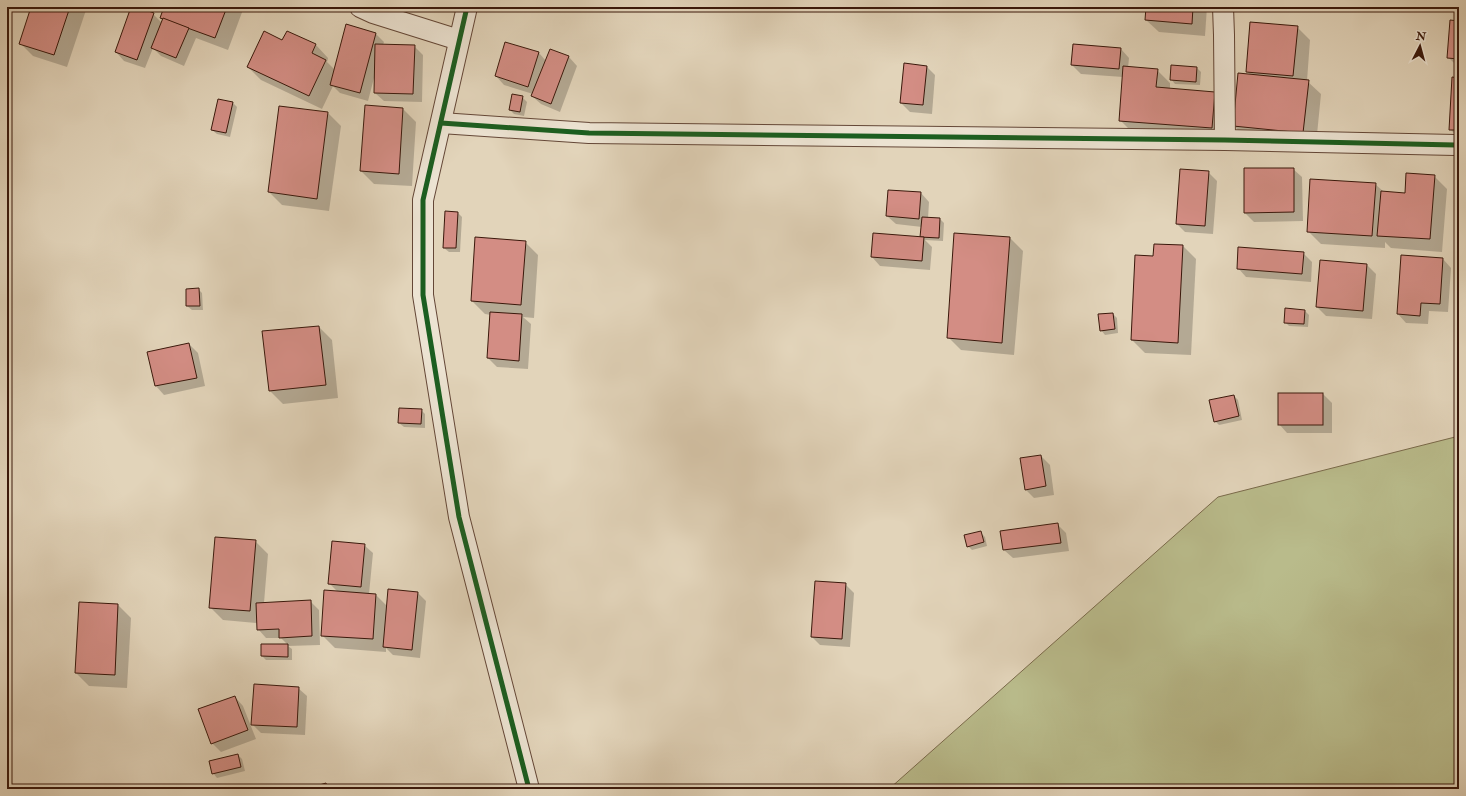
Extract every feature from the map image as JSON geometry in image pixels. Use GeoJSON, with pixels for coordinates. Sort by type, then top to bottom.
{"type":"FeatureCollection","features":[{"type":"Feature","properties":{"kind":"street"},"geometry":{"type":"LineString","coordinates":[[360,7],[374,13],[459,40]]}},
{"type":"Feature","properties":{"kind":"street"},"geometry":{"type":"LineString","coordinates":[[467,7],[423,200],[423,295],[459,517],[529,789]]}},
{"type":"Feature","properties":{"kind":"street"},"geometry":{"type":"LineString","coordinates":[[1223,7],[1225,140]]}},
{"type":"Feature","properties":{"kind":"street"},"geometry":{"type":"LineString","coordinates":[[441,123],[589,133],[1225,140],[1455,145]]}},
{"type":"Feature","properties":{"kind":"green space"},"geometry":{"type":"Polygon","coordinates":[[[1459,436],[1459,789],[889,789],[1218,497],[1459,436]]]}},
{"type":"Feature","properties":{"kind":"building"},"geometry":{"type":"Polygon","coordinates":[[[31,7],[70,7],[54,55],[19,44],[31,7]]]}},
{"type":"Feature","properties":{"kind":"building"},"geometry":{"type":"Polygon","coordinates":[[[131,7],[137,7],[154,13],[137,60],[115,52],[131,7]]]}},
{"type":"Feature","properties":{"kind":"building"},"geometry":{"type":"Polygon","coordinates":[[[164,7],[227,7],[215,38],[160,18],[164,7]]]}},
{"type":"Feature","properties":{"kind":"building"},"geometry":{"type":"Polygon","coordinates":[[[1146,7],[1193,7],[1192,24],[1145,20],[1146,7]]]}},
{"type":"Feature","properties":{"kind":"building"},"geometry":{"type":"Polygon","coordinates":[[[163,18],[189,28],[176,58],[151,48],[163,18]]]}},
{"type":"Feature","properties":{"kind":"building"},"geometry":{"type":"Polygon","coordinates":[[[1450,20],[1459,21],[1459,59],[1447,58],[1450,20]]]}},
{"type":"Feature","properties":{"kind":"building"},"geometry":{"type":"Polygon","coordinates":[[[1250,22],[1298,26],[1293,76],[1246,72],[1250,22]]]}},
{"type":"Feature","properties":{"kind":"building"},"geometry":{"type":"Polygon","coordinates":[[[346,24],[376,33],[360,93],[330,85],[346,24]]]}},
{"type":"Feature","properties":{"kind":"building"},"geometry":{"type":"Polygon","coordinates":[[[264,31],[282,40],[287,31],[316,44],[312,53],[326,60],[309,96],[247,67],[264,31]]]}},
{"type":"Feature","properties":{"kind":"building"},"geometry":{"type":"Polygon","coordinates":[[[505,42],[539,52],[528,87],[495,76],[505,42]]]}},
{"type":"Feature","properties":{"kind":"building"},"geometry":{"type":"Polygon","coordinates":[[[375,44],[415,45],[413,94],[374,93],[375,44]]]}},
{"type":"Feature","properties":{"kind":"building"},"geometry":{"type":"Polygon","coordinates":[[[1073,44],[1121,48],[1119,69],[1071,65],[1073,44]]]}},
{"type":"Feature","properties":{"kind":"building"},"geometry":{"type":"Polygon","coordinates":[[[550,49],[569,56],[551,104],[531,96],[550,49]]]}},
{"type":"Feature","properties":{"kind":"building"},"geometry":{"type":"Polygon","coordinates":[[[904,63],[927,66],[923,105],[900,103],[904,63]]]}},
{"type":"Feature","properties":{"kind":"building"},"geometry":{"type":"Polygon","coordinates":[[[1171,65],[1197,67],[1196,82],[1170,80],[1171,65]]]}},
{"type":"Feature","properties":{"kind":"building"},"geometry":{"type":"Polygon","coordinates":[[[1123,66],[1158,69],[1156,87],[1215,92],[1212,128],[1119,121],[1123,66]]]}},
{"type":"Feature","properties":{"kind":"building"},"geometry":{"type":"Polygon","coordinates":[[[1238,73],[1309,80],[1303,133],[1233,126],[1238,73]]]}},
{"type":"Feature","properties":{"kind":"building"},"geometry":{"type":"Polygon","coordinates":[[[1452,77],[1459,78],[1459,130],[1449,130],[1452,77]]]}},
{"type":"Feature","properties":{"kind":"building"},"geometry":{"type":"Polygon","coordinates":[[[512,94],[523,96],[520,112],[509,110],[512,94]]]}},
{"type":"Feature","properties":{"kind":"building"},"geometry":{"type":"Polygon","coordinates":[[[218,99],[233,102],[226,133],[211,130],[218,99]]]}},
{"type":"Feature","properties":{"kind":"building"},"geometry":{"type":"Polygon","coordinates":[[[365,105],[403,108],[399,174],[360,171],[365,105]]]}},
{"type":"Feature","properties":{"kind":"building"},"geometry":{"type":"Polygon","coordinates":[[[279,106],[328,112],[317,199],[268,192],[279,106]]]}},
{"type":"Feature","properties":{"kind":"building"},"geometry":{"type":"Polygon","coordinates":[[[1244,168],[1294,168],[1294,212],[1244,213],[1244,168]]]}},
{"type":"Feature","properties":{"kind":"building"},"geometry":{"type":"Polygon","coordinates":[[[1180,169],[1209,171],[1205,226],[1176,224],[1180,169]]]}},
{"type":"Feature","properties":{"kind":"building"},"geometry":{"type":"Polygon","coordinates":[[[1406,173],[1435,175],[1430,239],[1377,236],[1381,191],[1405,193],[1406,173]]]}},
{"type":"Feature","properties":{"kind":"building"},"geometry":{"type":"Polygon","coordinates":[[[1310,179],[1376,183],[1372,236],[1307,232],[1310,179]]]}},
{"type":"Feature","properties":{"kind":"building"},"geometry":{"type":"Polygon","coordinates":[[[888,190],[921,192],[919,219],[886,216],[888,190]]]}},
{"type":"Feature","properties":{"kind":"building"},"geometry":{"type":"Polygon","coordinates":[[[445,211],[458,212],[456,248],[443,248],[445,211]]]}},
{"type":"Feature","properties":{"kind":"building"},"geometry":{"type":"Polygon","coordinates":[[[922,217],[940,218],[939,238],[920,237],[922,217]]]}},
{"type":"Feature","properties":{"kind":"building"},"geometry":{"type":"Polygon","coordinates":[[[873,233],[924,237],[922,261],[871,257],[873,233]]]}},
{"type":"Feature","properties":{"kind":"building"},"geometry":{"type":"Polygon","coordinates":[[[954,233],[1010,237],[1002,343],[947,338],[954,233]]]}},
{"type":"Feature","properties":{"kind":"building"},"geometry":{"type":"Polygon","coordinates":[[[475,237],[526,241],[521,305],[471,301],[475,237]]]}},
{"type":"Feature","properties":{"kind":"building"},"geometry":{"type":"Polygon","coordinates":[[[1154,244],[1183,245],[1178,343],[1131,340],[1135,255],[1153,256],[1154,244]]]}},
{"type":"Feature","properties":{"kind":"building"},"geometry":{"type":"Polygon","coordinates":[[[1238,247],[1304,252],[1302,274],[1237,269],[1238,247]]]}},
{"type":"Feature","properties":{"kind":"building"},"geometry":{"type":"Polygon","coordinates":[[[1401,255],[1443,258],[1440,304],[1421,303],[1420,316],[1397,314],[1401,255]]]}},
{"type":"Feature","properties":{"kind":"building"},"geometry":{"type":"Polygon","coordinates":[[[1320,260],[1367,264],[1363,311],[1316,307],[1320,260]]]}},
{"type":"Feature","properties":{"kind":"building"},"geometry":{"type":"Polygon","coordinates":[[[199,288],[200,306],[186,306],[186,289],[199,288]]]}},
{"type":"Feature","properties":{"kind":"building"},"geometry":{"type":"Polygon","coordinates":[[[1285,308],[1305,310],[1304,324],[1284,323],[1285,308]]]}},
{"type":"Feature","properties":{"kind":"building"},"geometry":{"type":"Polygon","coordinates":[[[490,312],[522,314],[519,361],[487,358],[490,312]]]}},
{"type":"Feature","properties":{"kind":"building"},"geometry":{"type":"Polygon","coordinates":[[[1113,313],[1115,329],[1100,331],[1098,314],[1113,313]]]}},
{"type":"Feature","properties":{"kind":"building"},"geometry":{"type":"Polygon","coordinates":[[[319,326],[326,385],[269,391],[262,331],[319,326]]]}},
{"type":"Feature","properties":{"kind":"building"},"geometry":{"type":"Polygon","coordinates":[[[189,343],[197,378],[155,386],[147,352],[189,343]]]}},
{"type":"Feature","properties":{"kind":"building"},"geometry":{"type":"Polygon","coordinates":[[[1278,393],[1323,393],[1323,425],[1278,425],[1278,393]]]}},
{"type":"Feature","properties":{"kind":"building"},"geometry":{"type":"Polygon","coordinates":[[[1234,395],[1239,416],[1214,422],[1209,400],[1234,395]]]}},
{"type":"Feature","properties":{"kind":"building"},"geometry":{"type":"Polygon","coordinates":[[[399,408],[422,409],[421,424],[398,423],[399,408]]]}},
{"type":"Feature","properties":{"kind":"building"},"geometry":{"type":"Polygon","coordinates":[[[1041,455],[1046,486],[1025,490],[1020,458],[1041,455]]]}},
{"type":"Feature","properties":{"kind":"building"},"geometry":{"type":"Polygon","coordinates":[[[1058,523],[1061,543],[1003,550],[1000,531],[1058,523]]]}},
{"type":"Feature","properties":{"kind":"building"},"geometry":{"type":"Polygon","coordinates":[[[981,531],[984,542],[967,547],[964,535],[981,531]]]}},
{"type":"Feature","properties":{"kind":"building"},"geometry":{"type":"Polygon","coordinates":[[[215,537],[256,540],[250,611],[209,608],[215,537]]]}},
{"type":"Feature","properties":{"kind":"building"},"geometry":{"type":"Polygon","coordinates":[[[332,541],[365,544],[361,587],[328,584],[332,541]]]}},
{"type":"Feature","properties":{"kind":"building"},"geometry":{"type":"Polygon","coordinates":[[[815,581],[846,583],[842,639],[811,637],[815,581]]]}},
{"type":"Feature","properties":{"kind":"building"},"geometry":{"type":"Polygon","coordinates":[[[388,589],[418,592],[412,650],[383,647],[388,589]]]}},
{"type":"Feature","properties":{"kind":"building"},"geometry":{"type":"Polygon","coordinates":[[[324,590],[376,594],[373,639],[321,636],[324,590]]]}},
{"type":"Feature","properties":{"kind":"building"},"geometry":{"type":"Polygon","coordinates":[[[311,600],[312,636],[279,638],[279,629],[257,630],[256,603],[311,600]]]}},
{"type":"Feature","properties":{"kind":"building"},"geometry":{"type":"Polygon","coordinates":[[[79,602],[118,604],[115,675],[75,673],[79,602]]]}},
{"type":"Feature","properties":{"kind":"building"},"geometry":{"type":"Polygon","coordinates":[[[261,644],[288,644],[288,657],[261,656],[261,644]]]}},
{"type":"Feature","properties":{"kind":"building"},"geometry":{"type":"Polygon","coordinates":[[[254,684],[299,687],[297,727],[251,725],[254,684]]]}},
{"type":"Feature","properties":{"kind":"building"},"geometry":{"type":"Polygon","coordinates":[[[235,696],[248,730],[211,744],[198,709],[235,696]]]}},
{"type":"Feature","properties":{"kind":"building"},"geometry":{"type":"Polygon","coordinates":[[[238,754],[241,767],[212,774],[209,761],[238,754]]]}},
{"type":"Feature","properties":{"kind":"building"},"geometry":{"type":"Polygon","coordinates":[[[326,783],[328,789],[306,789],[326,783]]]}},
{"type":"Feature","properties":{"kind":"cycle path"},"geometry":{"type":"LineString","coordinates":[[467,7],[423,200],[423,295],[459,517],[529,789]]}},
{"type":"Feature","properties":{"kind":"cycle path"},"geometry":{"type":"LineString","coordinates":[[441,123],[589,133],[1225,140],[1455,145]]}}]}
